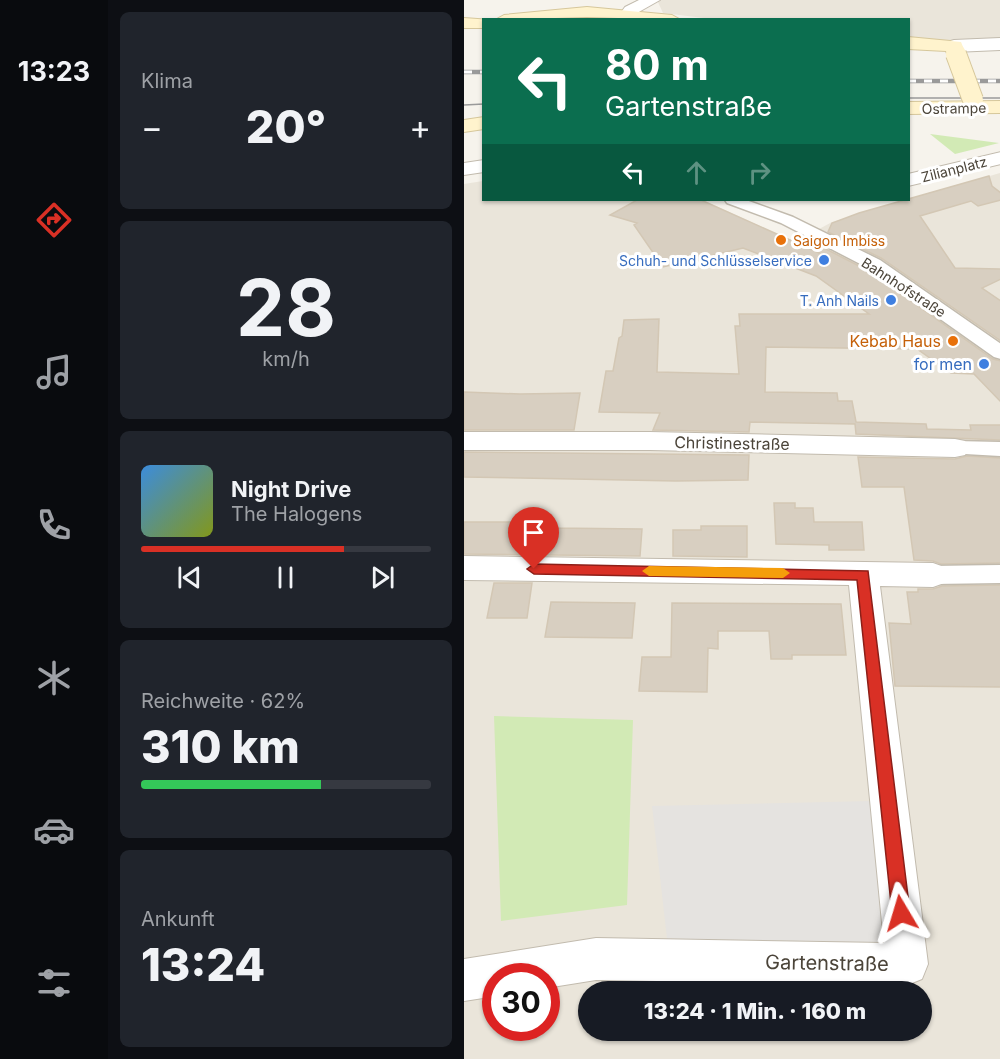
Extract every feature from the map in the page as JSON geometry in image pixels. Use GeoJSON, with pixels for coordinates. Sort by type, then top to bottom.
{"type":"FeatureCollection","features":[{"type":"Feature","properties":{"kind":"main road"},"geometry":{"type":"LineString","coordinates":[[521,18],[573,12],[654,18]]}},
{"type":"Feature","properties":{"kind":"main road"},"geometry":{"type":"LineString","coordinates":[[910,43],[955,50],[974,104]]}},
{"type":"Feature","properties":{"kind":"main road","name":"Ostrampe"},"geometry":{"type":"LineString","coordinates":[[910,108],[974,104],[1001,107]]}},
{"type":"Feature","properties":{"kind":"main road"},"geometry":{"type":"LineString","coordinates":[[464,126],[482,123]]}},
{"type":"Feature","properties":{"kind":"street"},"geometry":{"type":"LineString","coordinates":[[627,15],[631,10],[652,0]]}},
{"type":"Feature","properties":{"kind":"street"},"geometry":{"type":"LineString","coordinates":[[955,50],[1001,44]]}},
{"type":"Feature","properties":{"kind":"street","name":"Zilianplatz"},"geometry":{"type":"LineString","coordinates":[[910,180],[1001,158]]}},
{"type":"Feature","properties":{"kind":"street"},"geometry":{"type":"LineString","coordinates":[[464,169],[482,166]]}},
{"type":"Feature","properties":{"kind":"street","name":"Bahnhofstraße"},"geometry":{"type":"LineString","coordinates":[[738,201],[767,207],[787,220],[874,264],[1001,353]]}},
{"type":"Feature","properties":{"kind":"street","name":"Christinestraße"},"geometry":{"type":"LineString","coordinates":[[464,441],[650,441],[1001,449]]}},
{"type":"Feature","properties":{"kind":"street"},"geometry":{"type":"LineString","coordinates":[[464,568],[1001,574]]}},
{"type":"Feature","properties":{"kind":"street","name":"Gartenstraße"},"geometry":{"type":"LineString","coordinates":[[464,980],[596,959],[906,964],[863,574]]}},
{"type":"Feature","properties":{"kind":"shaded area"},"geometry":{"type":"Polygon","coordinates":[[[657,0],[1000,0],[1000,41],[910,41],[910,18],[704,18],[663,13],[657,0]]]}},
{"type":"Feature","properties":{"kind":"shaded area"},"geometry":{"type":"Polygon","coordinates":[[[1000,173],[1000,1059],[464,1059],[464,184],[482,181],[482,201],[705,201],[795,242],[832,222],[1000,173]]]}},
{"type":"Feature","properties":{"kind":"shaded area"},"geometry":{"type":"Polygon","coordinates":[[[872,801],[888,947],[667,939],[652,806],[872,801]]]}},
{"type":"Feature","properties":{"kind":"green space"},"geometry":{"type":"Polygon","coordinates":[[[930,134],[999,143],[955,154],[930,134]]]}},
{"type":"Feature","properties":{"kind":"green space"},"geometry":{"type":"Polygon","coordinates":[[[494,716],[633,720],[627,905],[501,921],[494,716]]]}},
{"type":"Feature","properties":{"kind":"building"},"geometry":{"type":"Polygon","coordinates":[[[989,176],[992,186],[1001,193],[1001,200],[978,206],[971,201],[920,216],[955,268],[1001,269],[1001,279],[982,288],[1001,301],[1001,341],[881,258],[828,232],[832,223],[901,201],[910,201],[910,198],[989,176]]]}},
{"type":"Feature","properties":{"kind":"building"},"geometry":{"type":"Polygon","coordinates":[[[635,201],[703,201],[819,253],[822,247],[867,270],[993,359],[1001,361],[1001,402],[974,374],[951,373],[917,349],[766,347],[765,392],[837,393],[838,401],[852,401],[856,422],[926,424],[927,429],[971,430],[970,425],[1001,425],[1001,440],[856,434],[855,424],[750,422],[749,432],[653,430],[660,413],[599,412],[606,371],[613,371],[624,320],[659,319],[657,372],[739,374],[735,326],[740,326],[739,314],[869,314],[816,276],[743,248],[663,267],[634,225],[637,223],[610,215],[635,201]]]}},
{"type":"Feature","properties":{"kind":"building"},"geometry":{"type":"Polygon","coordinates":[[[464,392],[580,393],[574,430],[464,430],[464,392]]]}},
{"type":"Feature","properties":{"kind":"building"},"geometry":{"type":"Polygon","coordinates":[[[464,452],[749,455],[748,480],[464,477],[464,452]]]}},
{"type":"Feature","properties":{"kind":"building"},"geometry":{"type":"Polygon","coordinates":[[[967,456],[1001,458],[1001,563],[941,564],[914,560],[904,487],[862,487],[858,457],[955,459],[967,456]]]}},
{"type":"Feature","properties":{"kind":"building"},"geometry":{"type":"Polygon","coordinates":[[[774,503],[795,503],[795,508],[813,508],[814,522],[862,522],[864,550],[829,550],[829,545],[776,544],[774,503]]]}},
{"type":"Feature","properties":{"kind":"building"},"geometry":{"type":"Polygon","coordinates":[[[513,519],[552,520],[551,528],[642,529],[640,556],[464,554],[464,522],[512,522],[513,519]]]}},
{"type":"Feature","properties":{"kind":"building"},"geometry":{"type":"Polygon","coordinates":[[[701,526],[747,526],[747,557],[673,556],[673,530],[701,530],[701,526]]]}},
{"type":"Feature","properties":{"kind":"building"},"geometry":{"type":"Polygon","coordinates":[[[494,583],[532,583],[527,618],[487,618],[494,583]]]}},
{"type":"Feature","properties":{"kind":"building"},"geometry":{"type":"Polygon","coordinates":[[[1001,585],[1001,687],[895,686],[889,623],[911,624],[907,592],[918,592],[918,589],[933,589],[942,586],[1001,585]]]}},
{"type":"Feature","properties":{"kind":"building"},"geometry":{"type":"Polygon","coordinates":[[[551,602],[635,603],[632,638],[545,637],[551,602]]]}},
{"type":"Feature","properties":{"kind":"building"},"geometry":{"type":"Polygon","coordinates":[[[672,603],[841,604],[846,655],[792,655],[792,659],[771,659],[769,631],[718,631],[718,649],[708,648],[707,692],[639,691],[642,657],[671,657],[672,603]]]}},
{"type":"Feature","properties":{"kind":"tram line"},"geometry":{"type":"LineString","coordinates":[[910,98],[1001,98]]}},
{"type":"Feature","properties":{"kind":"tram line"},"geometry":{"type":"LineString","coordinates":[[464,105],[482,104]]}},
{"type":"Feature","properties":{"kind":"railway"},"geometry":{"type":"LineString","coordinates":[[464,72],[482,72]]}},
{"type":"Feature","properties":{"kind":"railway"},"geometry":{"type":"LineString","coordinates":[[910,81],[1001,81]]}},
{"type":"Feature","properties":{"kind":"slow traffic"},"geometry":{"type":"LineString","coordinates":[[649,571],[783,573]]}},
{"type":"Feature","properties":{"kind":"place","name":"Saigon Imbiss"},"geometry":{"type":"Point","coordinates":[781,240]}},
{"type":"Feature","properties":{"kind":"place","name":"Schuh- und Schlüsselservice"},"geometry":{"type":"Point","coordinates":[824,260]}},
{"type":"Feature","properties":{"kind":"place","name":"T. Anh Nails"},"geometry":{"type":"Point","coordinates":[891,300]}},
{"type":"Feature","properties":{"kind":"place","name":"Kebab Haus"},"geometry":{"type":"Point","coordinates":[953,341]}},
{"type":"Feature","properties":{"kind":"place","name":"for men"},"geometry":{"type":"Point","coordinates":[984,364]}},
{"type":"Feature","properties":{"kind":"route"},"geometry":{"type":"LineString","coordinates":[[534,569],[863,574],[901,913]]}}]}
